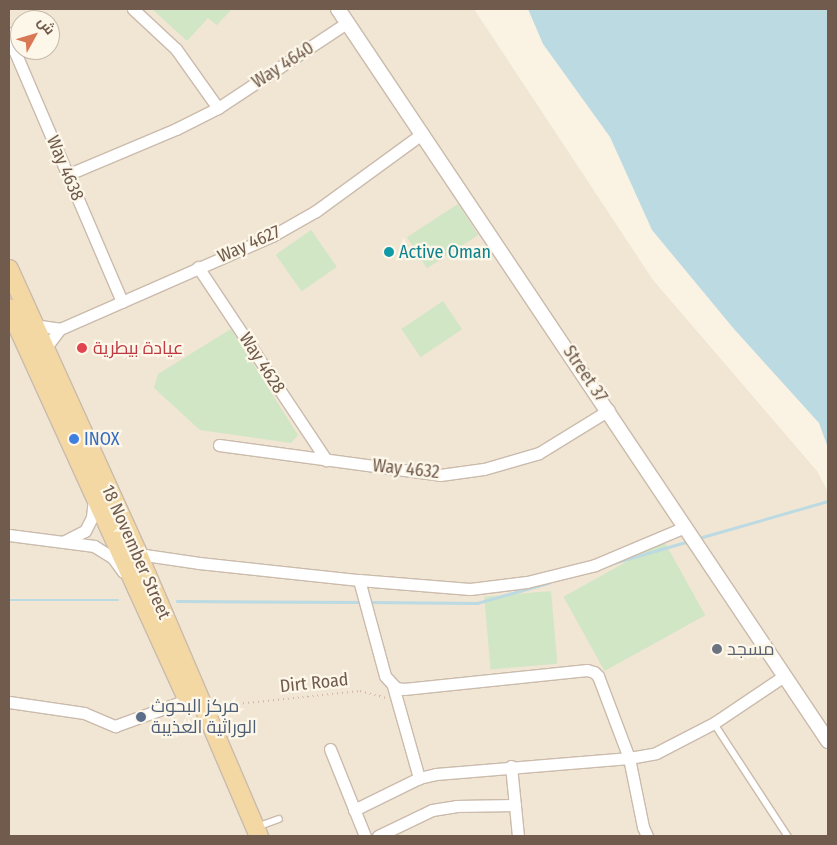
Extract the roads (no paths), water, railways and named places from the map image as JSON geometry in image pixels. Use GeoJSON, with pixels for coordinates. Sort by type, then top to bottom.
{"type":"FeatureCollection","features":[{"type":"Feature","properties":{"kind":"main road","name":"18 November Street"},"geometry":{"type":"LineString","coordinates":[[9,269],[44,350],[138,554],[254,833]]}},
{"type":"Feature","properties":{"kind":"main road","name":"18 November Street"},"geometry":{"type":"LineString","coordinates":[[9,308],[187,700],[254,833]]}},
{"type":"Feature","properties":{"kind":"street"},"geometry":{"type":"LineString","coordinates":[[133,9],[176,49],[218,108]]}},
{"type":"Feature","properties":{"kind":"street","name":"Street 37"},"geometry":{"type":"LineString","coordinates":[[338,9],[609,410],[828,741]]}},
{"type":"Feature","properties":{"kind":"street","name":"Way 4640"},"geometry":{"type":"LineString","coordinates":[[69,174],[176,129],[218,108],[348,22]]}},
{"type":"Feature","properties":{"kind":"street","name":"Way 4638"},"geometry":{"type":"LineString","coordinates":[[9,33],[15,52],[69,174],[122,302]]}},
{"type":"Feature","properties":{"kind":"street","name":"Way 4627"},"geometry":{"type":"LineString","coordinates":[[44,350],[60,329],[272,236],[316,211],[423,133]]}},
{"type":"Feature","properties":{"kind":"street","name":"Way 4628"},"geometry":{"type":"LineString","coordinates":[[198,267],[326,460]]}},
{"type":"Feature","properties":{"kind":"street"},"geometry":{"type":"LineString","coordinates":[[33,325],[60,329]]}},
{"type":"Feature","properties":{"kind":"street","name":"Way 4632"},"geometry":{"type":"LineString","coordinates":[[219,445],[440,475],[484,470],[539,454],[609,410]]}},
{"type":"Feature","properties":{"kind":"street"},"geometry":{"type":"LineString","coordinates":[[65,541],[85,531],[92,517],[95,495]]}},
{"type":"Feature","properties":{"kind":"street"},"geometry":{"type":"LineString","coordinates":[[138,554],[199,563],[359,580],[470,589],[527,582],[596,565],[685,527]]}},
{"type":"Feature","properties":{"kind":"street"},"geometry":{"type":"LineString","coordinates":[[9,535],[94,546],[113,558],[139,595]]}},
{"type":"Feature","properties":{"kind":"street"},"geometry":{"type":"LineString","coordinates":[[359,580],[385,676],[393,686],[419,778]]}},
{"type":"Feature","properties":{"kind":"street"},"geometry":{"type":"LineString","coordinates":[[393,686],[404,689],[587,670],[594,672],[598,676],[629,758],[643,827],[647,836]]}},
{"type":"Feature","properties":{"kind":"street"},"geometry":{"type":"LineString","coordinates":[[354,810],[419,778],[436,774],[511,766],[629,758],[656,753],[714,723],[784,676]]}},
{"type":"Feature","properties":{"kind":"street"},"geometry":{"type":"LineString","coordinates":[[9,702],[84,713],[115,726],[187,700]]}},
{"type":"Feature","properties":{"kind":"street"},"geometry":{"type":"LineString","coordinates":[[330,748],[365,836]]}},
{"type":"Feature","properties":{"kind":"street"},"geometry":{"type":"LineString","coordinates":[[511,766],[518,836]]}},
{"type":"Feature","properties":{"kind":"street"},"geometry":{"type":"LineString","coordinates":[[378,836],[432,810],[456,806],[515,805]]}},
{"type":"Feature","properties":{"kind":"lane"},"geometry":{"type":"LineString","coordinates":[[714,723],[788,836]]}},
{"type":"Feature","properties":{"kind":"lane"},"geometry":{"type":"LineString","coordinates":[[254,833],[279,819]]}},
{"type":"Feature","properties":{"kind":"water"},"geometry":{"type":"Polygon","coordinates":[[[528,9],[828,9],[828,448],[819,423],[734,329],[652,230],[610,137],[543,44],[528,9]]]}},
{"type":"Feature","properties":{"kind":"waterway"},"geometry":{"type":"LineString","coordinates":[[699,538],[828,501]]}},
{"type":"Feature","properties":{"kind":"waterway"},"geometry":{"type":"LineString","coordinates":[[610,564],[689,541]]}},
{"type":"Feature","properties":{"kind":"waterway"},"geometry":{"type":"LineString","coordinates":[[369,602],[477,603],[548,583]]}},
{"type":"Feature","properties":{"kind":"waterway"},"geometry":{"type":"LineString","coordinates":[[9,600],[118,600]]}},
{"type":"Feature","properties":{"kind":"waterway"},"geometry":{"type":"LineString","coordinates":[[177,601],[361,602]]}},
{"type":"Feature","properties":{"kind":"place","name":"Active Oman"},"geometry":{"type":"Point","coordinates":[389,252]}},
{"type":"Feature","properties":{"kind":"place","name":"عيادة بيطرية"},"geometry":{"type":"Point","coordinates":[82,348]}},
{"type":"Feature","properties":{"kind":"place","name":"INOX"},"geometry":{"type":"Point","coordinates":[74,439]}},
{"type":"Feature","properties":{"kind":"place","name":"مسجد"},"geometry":{"type":"Point","coordinates":[717,649]}},
{"type":"Feature","properties":{"kind":"place","name":"مركز البحوث الوراثية العذيبة"},"geometry":{"type":"Point","coordinates":[141,717]}}]}
